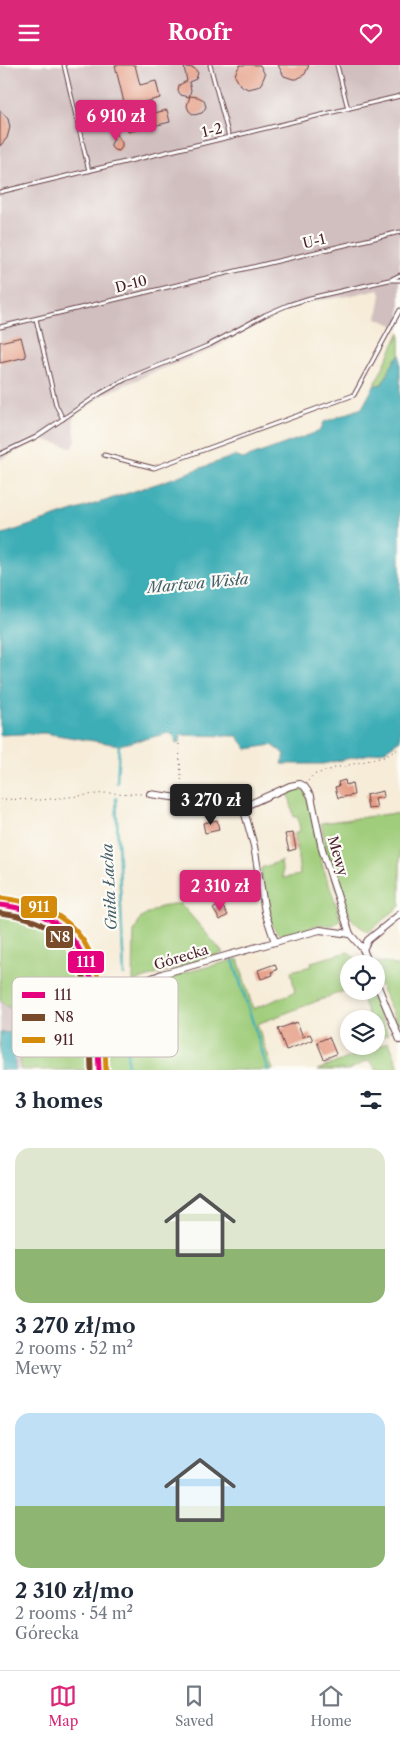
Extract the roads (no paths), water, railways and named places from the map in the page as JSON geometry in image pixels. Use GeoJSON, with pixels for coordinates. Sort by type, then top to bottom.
{"type":"FeatureCollection","features":[{"type":"Feature","properties":{"kind":"street","name":"Mewy"},"geometry":{"type":"LineString","coordinates":[[243,807],[290,786],[304,785],[311,796],[322,849],[350,934]]}},
{"type":"Feature","properties":{"kind":"street"},"geometry":{"type":"LineString","coordinates":[[150,794],[243,807],[254,846],[265,912],[275,941]]}},
{"type":"Feature","properties":{"kind":"street"},"geometry":{"type":"LineString","coordinates":[[0,905],[21,907],[39,913],[56,923],[86,961],[91,977]]}},
{"type":"Feature","properties":{"kind":"street"},"geometry":{"type":"LineString","coordinates":[[362,949],[368,940],[400,914]]}},
{"type":"Feature","properties":{"kind":"street","name":"Górecka"},"geometry":{"type":"LineString","coordinates":[[155,977],[275,941],[320,930],[350,934]]}},
{"type":"Feature","properties":{"kind":"street"},"geometry":{"type":"LineString","coordinates":[[350,934],[364,955]]}},
{"type":"Feature","properties":{"kind":"street"},"geometry":{"type":"LineString","coordinates":[[384,1000],[398,1031],[400,1040]]}},
{"type":"Feature","properties":{"kind":"street"},"geometry":{"type":"LineString","coordinates":[[98,1057],[99,1070]]}},
{"type":"Feature","properties":{"kind":"lane"},"geometry":{"type":"LineString","coordinates":[[64,65],[89,171]]}},
{"type":"Feature","properties":{"kind":"lane"},"geometry":{"type":"LineString","coordinates":[[210,65],[229,137]]}},
{"type":"Feature","properties":{"kind":"lane"},"geometry":{"type":"LineString","coordinates":[[337,65],[348,109]]}},
{"type":"Feature","properties":{"kind":"lane","name":"1-2"},"geometry":{"type":"LineString","coordinates":[[0,192],[400,96]]}},
{"type":"Feature","properties":{"kind":"lane","name":"U-1"},"geometry":{"type":"LineString","coordinates":[[233,271],[400,232]]}},
{"type":"Feature","properties":{"kind":"lane","name":"D-10"},"geometry":{"type":"LineString","coordinates":[[0,327],[233,271]]}},
{"type":"Feature","properties":{"kind":"lane"},"geometry":{"type":"LineString","coordinates":[[389,281],[400,275]]}},
{"type":"Feature","properties":{"kind":"lane"},"geometry":{"type":"LineString","coordinates":[[0,455],[36,437],[101,393],[126,379],[207,346],[265,315],[310,298],[400,280]]}},
{"type":"Feature","properties":{"kind":"lane"},"geometry":{"type":"LineString","coordinates":[[104,455],[154,468],[354,395],[400,310]]}},
{"type":"Feature","properties":{"kind":"lane"},"geometry":{"type":"LineString","coordinates":[[36,319],[56,405],[64,419]]}},
{"type":"Feature","properties":{"kind":"water","name":"Martwa Wisła"},"geometry":{"type":"Polygon","coordinates":[[[400,355],[400,740],[384,751],[323,764],[282,764],[285,754],[272,745],[247,749],[237,736],[180,735],[180,743],[176,743],[175,737],[170,733],[119,745],[44,733],[0,735],[0,535],[162,482],[234,456],[243,459],[320,431],[324,422],[362,408],[374,386],[382,384],[396,358],[400,355]]]}},
{"type":"Feature","properties":{"kind":"water"},"geometry":{"type":"Polygon","coordinates":[[[12,1032],[12,1057],[15,1057],[15,1070],[0,1070],[0,1033],[12,1032]]]}},
{"type":"Feature","properties":{"kind":"waterway","name":"Gniła Łacha"},"geometry":{"type":"LineString","coordinates":[[117,783],[119,745]]}},
{"type":"Feature","properties":{"kind":"waterway","name":"Gniła Łacha"},"geometry":{"type":"LineString","coordinates":[[116,798],[124,975]]}},
{"type":"Feature","properties":{"kind":"waterway"},"geometry":{"type":"LineString","coordinates":[[233,960],[268,1070]]}},
{"type":"Feature","properties":{"kind":"waterway","name":"Gniła Łacha"},"geometry":{"type":"LineString","coordinates":[[127,1057],[128,1070]]}}]}
